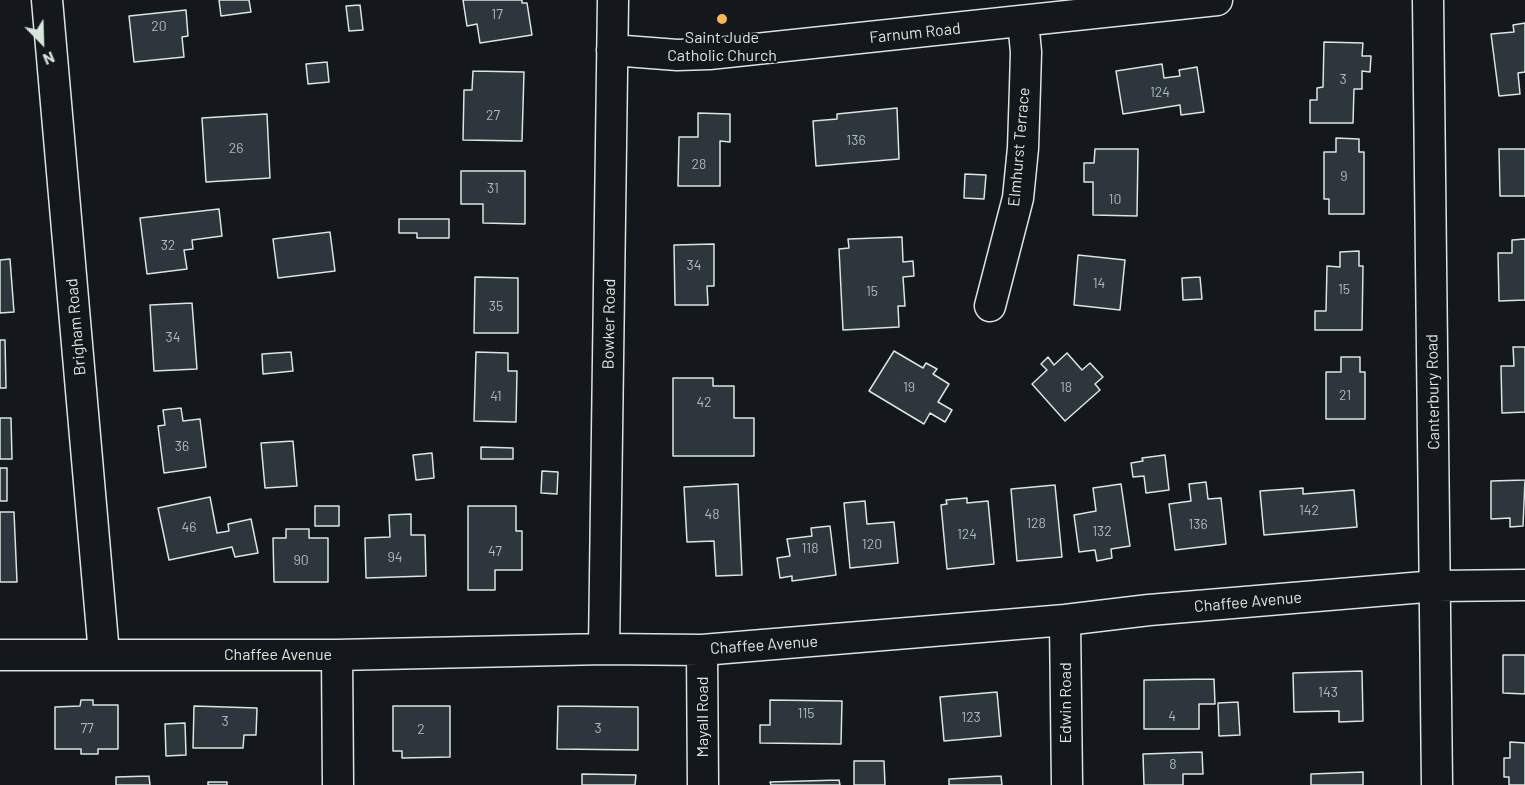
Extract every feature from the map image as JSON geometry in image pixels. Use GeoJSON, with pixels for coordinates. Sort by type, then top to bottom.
{"type":"FeatureCollection","features":[{"type":"Feature","properties":{"kind":"street","name":"Brigham Road"},"geometry":{"type":"LineString","coordinates":[[47,0],[104,654]]}},
{"type":"Feature","properties":{"kind":"street","name":"Bowker Road"},"geometry":{"type":"LineString","coordinates":[[604,648],[613,0]]}},
{"type":"Feature","properties":{"kind":"street","name":"Farnum Road"},"geometry":{"type":"LineString","coordinates":[[612,50],[677,55],[709,54],[1217,0]]}},
{"type":"Feature","properties":{"kind":"street","name":"Canterbury Road"},"geometry":{"type":"LineString","coordinates":[[1428,0],[1437,785]]}},
{"type":"Feature","properties":{"kind":"street","name":"Elmhurst Terrace"},"geometry":{"type":"LineString","coordinates":[[990,306],[1018,198],[1023,148],[1026,52],[1023,21]]}},
{"type":"Feature","properties":{"kind":"street","name":"Chaffee Avenue"},"geometry":{"type":"LineString","coordinates":[[0,655],[337,655],[604,648],[702,650],[1436,586],[1525,585]]}},
{"type":"Feature","properties":{"kind":"street","name":"Edwin Road"},"geometry":{"type":"LineString","coordinates":[[1065,620],[1067,785]]}},
{"type":"Feature","properties":{"kind":"street","name":"Mayall Road"},"geometry":{"type":"LineString","coordinates":[[702,650],[703,785]]}},
{"type":"Feature","properties":{"kind":"street"},"geometry":{"type":"LineString","coordinates":[[337,655],[338,785]]}},
{"type":"Feature","properties":{"kind":"building"},"geometry":{"type":"Polygon","coordinates":[[[219,0],[249,0],[251,12],[221,16],[219,0]]]}},
{"type":"Feature","properties":{"kind":"building"},"geometry":{"type":"Polygon","coordinates":[[[463,0],[522,0],[522,3],[527,3],[532,35],[480,43],[477,24],[467,26],[463,0]]]}},
{"type":"Feature","properties":{"kind":"building"},"geometry":{"type":"Polygon","coordinates":[[[360,5],[363,30],[349,31],[346,6],[360,5]]]}},
{"type":"Feature","properties":{"kind":"building"},"geometry":{"type":"Polygon","coordinates":[[[186,10],[188,36],[182,37],[184,57],[134,62],[129,16],[186,10]]]}},
{"type":"Feature","properties":{"kind":"building"},"geometry":{"type":"Polygon","coordinates":[[[1525,23],[1525,72],[1518,73],[1520,94],[1499,96],[1491,34],[1514,32],[1513,25],[1525,23]]]}},
{"type":"Feature","properties":{"kind":"building"},"geometry":{"type":"Polygon","coordinates":[[[1324,42],[1363,43],[1362,56],[1371,56],[1370,72],[1362,71],[1362,89],[1354,89],[1353,123],[1310,123],[1310,100],[1317,100],[1317,88],[1323,87],[1324,42]]]}},
{"type":"Feature","properties":{"kind":"building"},"geometry":{"type":"Polygon","coordinates":[[[327,62],[329,82],[308,84],[306,64],[327,62]]]}},
{"type":"Feature","properties":{"kind":"building"},"geometry":{"type":"Polygon","coordinates":[[[1162,64],[1164,78],[1180,76],[1179,70],[1197,67],[1204,112],[1181,115],[1180,105],[1123,114],[1116,71],[1162,64]]]}},
{"type":"Feature","properties":{"kind":"building"},"geometry":{"type":"Polygon","coordinates":[[[473,71],[524,72],[522,141],[463,140],[464,90],[472,90],[473,71]]]}},
{"type":"Feature","properties":{"kind":"building"},"geometry":{"type":"Polygon","coordinates":[[[897,108],[899,159],[816,166],[813,121],[837,119],[837,114],[897,108]]]}},
{"type":"Feature","properties":{"kind":"building"},"geometry":{"type":"Polygon","coordinates":[[[698,113],[730,114],[730,142],[720,141],[720,186],[678,186],[679,137],[698,137],[698,113]]]}},
{"type":"Feature","properties":{"kind":"building"},"geometry":{"type":"Polygon","coordinates":[[[267,114],[270,178],[206,182],[202,118],[267,114]]]}},
{"type":"Feature","properties":{"kind":"building"},"geometry":{"type":"Polygon","coordinates":[[[1336,138],[1359,139],[1359,152],[1364,152],[1364,214],[1329,214],[1329,199],[1324,199],[1324,152],[1336,152],[1336,138]]]}},
{"type":"Feature","properties":{"kind":"building"},"geometry":{"type":"Polygon","coordinates":[[[1095,149],[1138,149],[1137,216],[1093,215],[1093,182],[1084,182],[1084,163],[1094,163],[1095,149]]]}},
{"type":"Feature","properties":{"kind":"building"},"geometry":{"type":"Polygon","coordinates":[[[1499,149],[1525,149],[1525,196],[1500,196],[1499,149]]]}},
{"type":"Feature","properties":{"kind":"building"},"geometry":{"type":"Polygon","coordinates":[[[461,171],[525,171],[525,224],[483,223],[483,204],[461,204],[461,171]]]}},
{"type":"Feature","properties":{"kind":"building"},"geometry":{"type":"Polygon","coordinates":[[[965,174],[986,175],[984,199],[964,198],[965,174]]]}},
{"type":"Feature","properties":{"kind":"building"},"geometry":{"type":"Polygon","coordinates":[[[219,209],[222,236],[192,240],[193,249],[184,250],[187,269],[147,274],[140,218],[219,209]]]}},
{"type":"Feature","properties":{"kind":"building"},"geometry":{"type":"Polygon","coordinates":[[[399,219],[449,219],[449,238],[417,238],[417,233],[399,233],[399,219]]]}},
{"type":"Feature","properties":{"kind":"building"},"geometry":{"type":"Polygon","coordinates":[[[330,232],[335,271],[278,278],[273,239],[330,232]]]}},
{"type":"Feature","properties":{"kind":"building"},"geometry":{"type":"Polygon","coordinates":[[[902,237],[903,262],[913,261],[914,276],[903,277],[905,306],[898,306],[899,327],[843,330],[839,249],[849,248],[848,239],[902,237]]]}},
{"type":"Feature","properties":{"kind":"building"},"geometry":{"type":"Polygon","coordinates":[[[1525,239],[1525,300],[1499,301],[1498,253],[1512,253],[1512,240],[1525,239]]]}},
{"type":"Feature","properties":{"kind":"building"},"geometry":{"type":"Polygon","coordinates":[[[714,244],[714,286],[707,286],[708,305],[675,305],[674,245],[714,244]]]}},
{"type":"Feature","properties":{"kind":"building"},"geometry":{"type":"Polygon","coordinates":[[[1359,251],[1359,266],[1363,266],[1362,330],[1315,330],[1315,311],[1326,311],[1327,266],[1340,267],[1340,252],[1359,251]]]}},
{"type":"Feature","properties":{"kind":"building"},"geometry":{"type":"Polygon","coordinates":[[[1078,255],[1125,260],[1120,310],[1074,305],[1078,255]]]}},
{"type":"Feature","properties":{"kind":"building"},"geometry":{"type":"Polygon","coordinates":[[[10,259],[14,312],[0,313],[0,260],[10,259]]]}},
{"type":"Feature","properties":{"kind":"building"},"geometry":{"type":"Polygon","coordinates":[[[475,277],[518,278],[518,333],[474,333],[475,277]]]}},
{"type":"Feature","properties":{"kind":"building"},"geometry":{"type":"Polygon","coordinates":[[[1200,277],[1202,299],[1183,300],[1182,278],[1200,277]]]}},
{"type":"Feature","properties":{"kind":"building"},"geometry":{"type":"Polygon","coordinates":[[[192,303],[197,369],[154,371],[150,305],[192,303]]]}},
{"type":"Feature","properties":{"kind":"building"},"geometry":{"type":"Polygon","coordinates":[[[0,340],[5,340],[6,388],[0,388],[0,340]]]}},
{"type":"Feature","properties":{"kind":"building"},"geometry":{"type":"Polygon","coordinates":[[[1513,347],[1525,347],[1525,412],[1502,413],[1501,366],[1514,366],[1513,347]]]}},
{"type":"Feature","properties":{"kind":"building"},"geometry":{"type":"Polygon","coordinates":[[[894,351],[923,368],[926,363],[937,369],[933,374],[949,384],[938,402],[952,410],[945,422],[930,413],[924,424],[869,391],[894,351]]]}},
{"type":"Feature","properties":{"kind":"building"},"geometry":{"type":"Polygon","coordinates":[[[291,352],[293,371],[263,374],[262,354],[291,352]]]}},
{"type":"Feature","properties":{"kind":"building"},"geometry":{"type":"Polygon","coordinates":[[[476,352],[508,353],[508,371],[517,371],[516,422],[474,421],[476,352]]]}},
{"type":"Feature","properties":{"kind":"building"},"geometry":{"type":"Polygon","coordinates":[[[1067,353],[1082,370],[1090,363],[1103,377],[1095,384],[1100,390],[1065,421],[1032,384],[1047,370],[1041,364],[1048,357],[1054,365],[1067,353]]]}},
{"type":"Feature","properties":{"kind":"building"},"geometry":{"type":"Polygon","coordinates":[[[1341,357],[1360,357],[1360,372],[1365,372],[1365,419],[1326,419],[1326,372],[1341,372],[1341,357]]]}},
{"type":"Feature","properties":{"kind":"building"},"geometry":{"type":"Polygon","coordinates":[[[673,378],[713,378],[713,386],[734,386],[734,418],[754,418],[754,456],[673,456],[673,378]]]}},
{"type":"Feature","properties":{"kind":"building"},"geometry":{"type":"Polygon","coordinates":[[[181,408],[183,421],[200,419],[206,467],[164,473],[158,426],[165,425],[163,410],[181,408]]]}},
{"type":"Feature","properties":{"kind":"building"},"geometry":{"type":"Polygon","coordinates":[[[0,418],[11,418],[12,459],[0,459],[0,418]]]}},
{"type":"Feature","properties":{"kind":"building"},"geometry":{"type":"Polygon","coordinates":[[[293,441],[297,486],[265,488],[261,443],[293,441]]]}},
{"type":"Feature","properties":{"kind":"building"},"geometry":{"type":"Polygon","coordinates":[[[481,447],[513,448],[513,459],[481,459],[481,447]]]}},
{"type":"Feature","properties":{"kind":"building"},"geometry":{"type":"Polygon","coordinates":[[[432,453],[434,478],[416,480],[413,455],[432,453]]]}},
{"type":"Feature","properties":{"kind":"building"},"geometry":{"type":"Polygon","coordinates":[[[1165,455],[1169,490],[1146,493],[1144,476],[1133,477],[1131,463],[1143,461],[1142,458],[1165,455]]]}},
{"type":"Feature","properties":{"kind":"building"},"geometry":{"type":"Polygon","coordinates":[[[0,468],[7,468],[7,501],[0,501],[0,468]]]}},
{"type":"Feature","properties":{"kind":"building"},"geometry":{"type":"Polygon","coordinates":[[[542,471],[558,472],[557,494],[541,493],[542,471]]]}},
{"type":"Feature","properties":{"kind":"building"},"geometry":{"type":"Polygon","coordinates":[[[1525,480],[1523,526],[1510,527],[1510,518],[1491,519],[1491,481],[1525,480]]]}},
{"type":"Feature","properties":{"kind":"building"},"geometry":{"type":"Polygon","coordinates":[[[1206,482],[1208,499],[1221,498],[1226,544],[1175,550],[1169,504],[1191,501],[1189,484],[1206,482]]]}},
{"type":"Feature","properties":{"kind":"building"},"geometry":{"type":"Polygon","coordinates":[[[738,484],[742,575],[716,576],[714,541],[687,542],[684,487],[738,484]]]}},
{"type":"Feature","properties":{"kind":"building"},"geometry":{"type":"Polygon","coordinates":[[[1121,484],[1130,546],[1111,549],[1112,558],[1097,561],[1095,550],[1079,552],[1074,515],[1096,511],[1093,488],[1121,484]]]}},
{"type":"Feature","properties":{"kind":"building"},"geometry":{"type":"Polygon","coordinates":[[[1055,485],[1062,557],[1017,561],[1011,489],[1055,485]]]}},
{"type":"Feature","properties":{"kind":"building"},"geometry":{"type":"Polygon","coordinates":[[[1303,488],[1303,494],[1354,490],[1357,527],[1264,535],[1260,491],[1303,488]]]}},
{"type":"Feature","properties":{"kind":"building"},"geometry":{"type":"Polygon","coordinates":[[[210,497],[217,533],[229,531],[228,524],[251,519],[258,553],[235,557],[232,547],[169,560],[158,508],[210,497]]]}},
{"type":"Feature","properties":{"kind":"building"},"geometry":{"type":"Polygon","coordinates":[[[967,498],[967,503],[988,501],[994,564],[947,569],[941,505],[947,504],[946,500],[967,498]]]}},
{"type":"Feature","properties":{"kind":"building"},"geometry":{"type":"Polygon","coordinates":[[[865,501],[867,524],[894,522],[898,563],[850,568],[844,503],[865,501]]]}},
{"type":"Feature","properties":{"kind":"building"},"geometry":{"type":"Polygon","coordinates":[[[315,506],[339,506],[339,526],[315,526],[315,506]]]}},
{"type":"Feature","properties":{"kind":"building"},"geometry":{"type":"Polygon","coordinates":[[[468,506],[516,506],[516,531],[522,531],[522,570],[495,570],[495,590],[468,590],[468,506]]]}},
{"type":"Feature","properties":{"kind":"building"},"geometry":{"type":"Polygon","coordinates":[[[0,512],[14,512],[17,582],[0,582],[0,512]]]}},
{"type":"Feature","properties":{"kind":"building"},"geometry":{"type":"Polygon","coordinates":[[[411,514],[411,535],[425,535],[426,576],[366,578],[365,538],[390,537],[389,515],[411,514]]]}},
{"type":"Feature","properties":{"kind":"building"},"geometry":{"type":"Polygon","coordinates":[[[830,526],[836,575],[792,581],[792,576],[780,578],[777,558],[790,556],[787,539],[812,536],[811,528],[830,526]]]}},
{"type":"Feature","properties":{"kind":"building"},"geometry":{"type":"Polygon","coordinates":[[[286,529],[309,529],[309,538],[328,538],[328,582],[274,582],[273,538],[286,538],[286,529]]]}},
{"type":"Feature","properties":{"kind":"building"},"geometry":{"type":"Polygon","coordinates":[[[1503,655],[1525,655],[1525,694],[1503,693],[1503,655]]]}},
{"type":"Feature","properties":{"kind":"building"},"geometry":{"type":"Polygon","coordinates":[[[1362,671],[1363,721],[1339,722],[1339,711],[1294,712],[1293,673],[1362,671]]]}},
{"type":"Feature","properties":{"kind":"building"},"geometry":{"type":"Polygon","coordinates":[[[1214,679],[1215,704],[1199,704],[1199,729],[1144,729],[1144,680],[1214,679]]]}},
{"type":"Feature","properties":{"kind":"building"},"geometry":{"type":"Polygon","coordinates":[[[997,692],[1001,736],[944,741],[940,697],[997,692]]]}},
{"type":"Feature","properties":{"kind":"building"},"geometry":{"type":"Polygon","coordinates":[[[81,700],[93,700],[93,705],[118,705],[118,749],[98,749],[98,754],[81,754],[81,749],[55,749],[55,707],[80,706],[81,700]]]}},
{"type":"Feature","properties":{"kind":"building"},"geometry":{"type":"Polygon","coordinates":[[[770,700],[842,701],[841,744],[760,743],[760,725],[770,725],[770,700]]]}},
{"type":"Feature","properties":{"kind":"building"},"geometry":{"type":"Polygon","coordinates":[[[1238,702],[1240,735],[1219,736],[1218,703],[1238,702]]]}},
{"type":"Feature","properties":{"kind":"building"},"geometry":{"type":"Polygon","coordinates":[[[194,706],[257,708],[256,735],[244,735],[243,748],[193,748],[194,706]]]}},
{"type":"Feature","properties":{"kind":"building"},"geometry":{"type":"Polygon","coordinates":[[[393,706],[450,706],[450,757],[402,758],[402,751],[393,751],[393,706]]]}},
{"type":"Feature","properties":{"kind":"building"},"geometry":{"type":"Polygon","coordinates":[[[558,706],[638,707],[638,750],[557,749],[558,706]]]}},
{"type":"Feature","properties":{"kind":"building"},"geometry":{"type":"Polygon","coordinates":[[[185,723],[186,755],[166,756],[165,724],[185,723]]]}},
{"type":"Feature","properties":{"kind":"building"},"geometry":{"type":"Polygon","coordinates":[[[1510,742],[1525,743],[1525,785],[1509,785],[1509,777],[1504,777],[1504,758],[1510,758],[1510,742]]]}},
{"type":"Feature","properties":{"kind":"building"},"geometry":{"type":"Polygon","coordinates":[[[1202,752],[1203,774],[1183,774],[1183,785],[1144,785],[1143,754],[1202,752]]]}},
{"type":"Feature","properties":{"kind":"building"},"geometry":{"type":"Polygon","coordinates":[[[854,761],[884,761],[885,785],[854,785],[854,761]]]}},
{"type":"Feature","properties":{"kind":"building"},"geometry":{"type":"Polygon","coordinates":[[[1363,772],[1363,785],[1311,785],[1311,774],[1363,772]]]}},
{"type":"Feature","properties":{"kind":"building"},"geometry":{"type":"Polygon","coordinates":[[[582,774],[636,775],[635,785],[582,785],[582,774]]]}},
{"type":"Feature","properties":{"kind":"building"},"geometry":{"type":"Polygon","coordinates":[[[149,776],[150,785],[116,785],[116,777],[149,776]]]}},
{"type":"Feature","properties":{"kind":"building"},"geometry":{"type":"Polygon","coordinates":[[[1001,776],[1002,785],[949,785],[949,779],[1001,776]]]}},
{"type":"Feature","properties":{"kind":"building"},"geometry":{"type":"Polygon","coordinates":[[[839,780],[840,785],[771,785],[770,782],[839,780]]]}},
{"type":"Feature","properties":{"kind":"building"},"geometry":{"type":"Polygon","coordinates":[[[208,782],[227,782],[227,785],[208,785],[208,782]]]}},
{"type":"Feature","properties":{"kind":"place","name":"Saint Jude Catholic Church"},"geometry":{"type":"Point","coordinates":[722,19]}}]}
